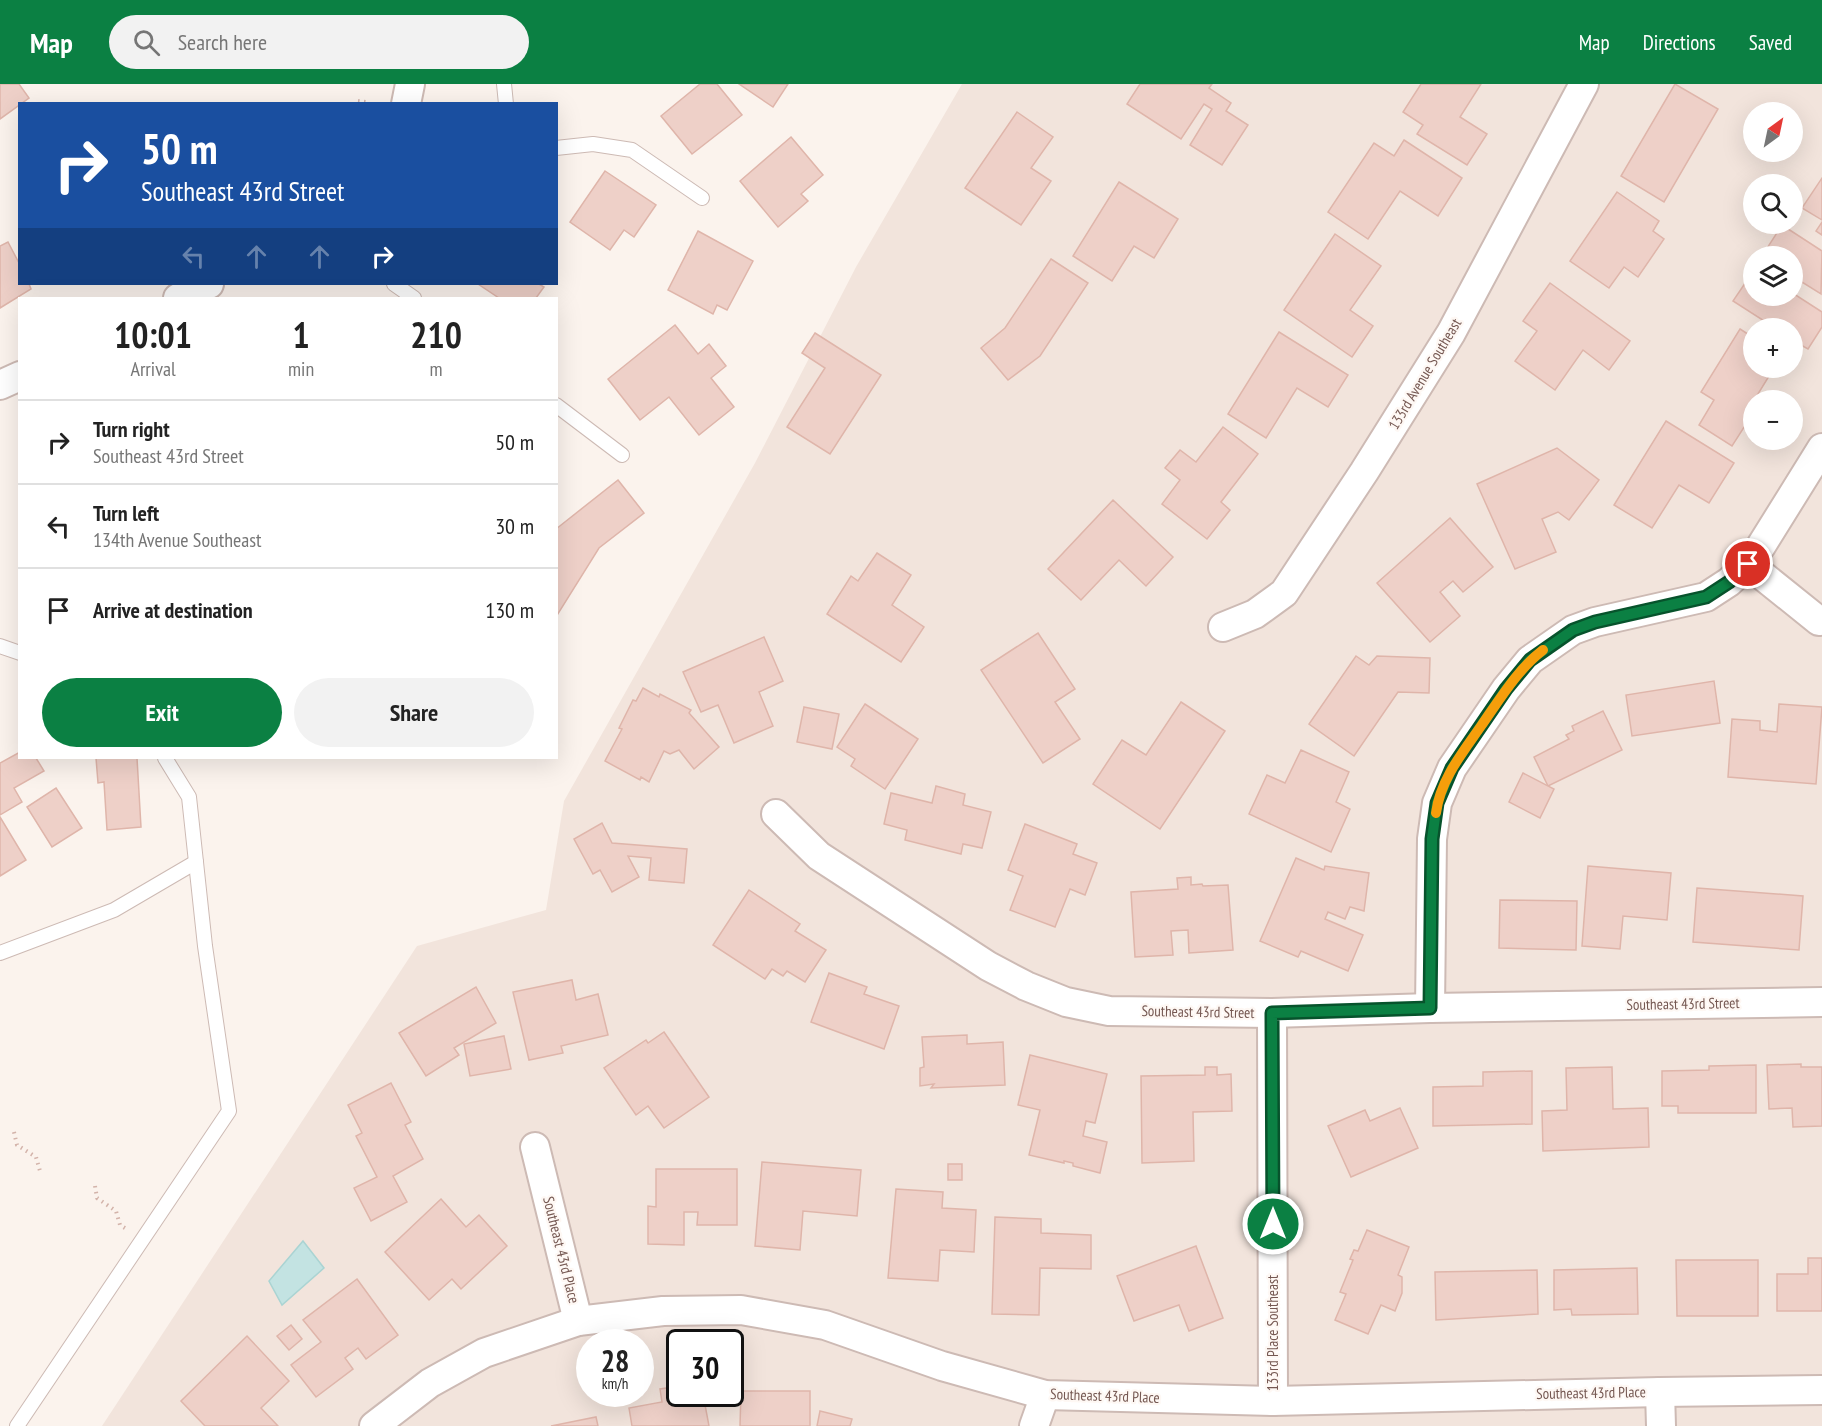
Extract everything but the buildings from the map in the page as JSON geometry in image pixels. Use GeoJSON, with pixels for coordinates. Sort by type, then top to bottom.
{"type":"FeatureCollection","features":[{"type":"Feature","properties":{"kind":"street"},"geometry":{"type":"LineString","coordinates":[[406,102],[410,84]]}},
{"type":"Feature","properties":{"kind":"street","name":"133rd Avenue Southeast"},"geometry":{"type":"LineString","coordinates":[[1223,627],[1255,614],[1284,592],[1309,555],[1451,333],[1584,84]]}},
{"type":"Feature","properties":{"kind":"street"},"geometry":{"type":"LineString","coordinates":[[180,297],[207,285]]}},
{"type":"Feature","properties":{"kind":"street"},"geometry":{"type":"LineString","coordinates":[[0,385],[18,377]]}},
{"type":"Feature","properties":{"kind":"street"},"geometry":{"type":"LineString","coordinates":[[1430,1008],[1432,839],[1437,803],[1452,768],[1506,689],[1530,660],[1573,630],[1595,622],[1706,597],[1729,582],[1748,564],[1822,448]]}},
{"type":"Feature","properties":{"kind":"street"},"geometry":{"type":"LineString","coordinates":[[1748,564],[1819,621]]}},
{"type":"Feature","properties":{"kind":"street","name":"Southeast 43rd Street"},"geometry":{"type":"LineString","coordinates":[[776,813],[819,856],[978,959],[1026,987],[1066,1002],[1109,1011],[1272,1013],[1430,1008],[1822,1002]]}},
{"type":"Feature","properties":{"kind":"street","name":"133rd Place Southeast"},"geometry":{"type":"LineString","coordinates":[[1272,1013],[1273,1401]]}},
{"type":"Feature","properties":{"kind":"street","name":"Southeast 43rd Place"},"geometry":{"type":"LineString","coordinates":[[535,1148],[578,1320],[663,1311],[741,1310],[825,1325],[942,1366],[1045,1395],[1273,1401],[1822,1390]]}},
{"type":"Feature","properties":{"kind":"street"},"geometry":{"type":"LineString","coordinates":[[374,1426],[430,1383],[484,1353],[578,1320]]}},
{"type":"Feature","properties":{"kind":"street"},"geometry":{"type":"LineString","coordinates":[[1660,1392],[1661,1426]]}},
{"type":"Feature","properties":{"kind":"street"},"geometry":{"type":"LineString","coordinates":[[1034,1426],[1045,1395]]}},
{"type":"Feature","properties":{"kind":"lane"},"geometry":{"type":"LineString","coordinates":[[504,84],[506,102]]}},
{"type":"Feature","properties":{"kind":"lane"},"geometry":{"type":"LineString","coordinates":[[558,148],[593,144],[632,150],[702,198]]}},
{"type":"Feature","properties":{"kind":"lane"},"geometry":{"type":"LineString","coordinates":[[395,285],[413,297]]}},
{"type":"Feature","properties":{"kind":"lane"},"geometry":{"type":"LineString","coordinates":[[558,407],[622,455]]}},
{"type":"Feature","properties":{"kind":"lane"},"geometry":{"type":"LineString","coordinates":[[0,646],[18,652]]}},
{"type":"Feature","properties":{"kind":"lane"},"geometry":{"type":"LineString","coordinates":[[17,1426],[229,1111],[205,946],[189,797],[166,759]]}},
{"type":"Feature","properties":{"kind":"lane"},"geometry":{"type":"LineString","coordinates":[[0,954],[114,910],[196,862]]}},
{"type":"Feature","properties":{"kind":"path"},"geometry":{"type":"LineString","coordinates":[[363,97],[358,101],[366,102]]}},
{"type":"Feature","properties":{"kind":"path"},"geometry":{"type":"LineString","coordinates":[[14,1132],[17,1145],[36,1157],[40,1171]]}},
{"type":"Feature","properties":{"kind":"path"},"geometry":{"type":"LineString","coordinates":[[94,1186],[97,1198],[116,1211],[120,1225],[143,1239]]}},
{"type":"Feature","properties":{"kind":"shaded area"},"geometry":{"type":"Polygon","coordinates":[[[962,84],[1822,84],[1822,1426],[102,1426],[417,946],[546,910],[564,801],[755,463],[856,267],[962,84]]]}},
{"type":"Feature","properties":{"kind":"water"},"geometry":{"type":"Polygon","coordinates":[[[303,1241],[324,1268],[282,1305],[269,1281],[303,1241]]]}},
{"type":"Feature","properties":{"kind":"slow traffic"},"geometry":{"type":"LineString","coordinates":[[1436,813],[1437,803],[1452,768],[1506,689],[1530,660],[1543,650]]}},
{"type":"Feature","properties":{"kind":"route"},"geometry":{"type":"LineString","coordinates":[[1273,1224],[1272,1013],[1430,1008],[1432,839],[1437,803],[1452,768],[1506,689],[1530,660],[1573,630],[1595,622],[1706,597],[1729,582],[1748,564]]}}]}
